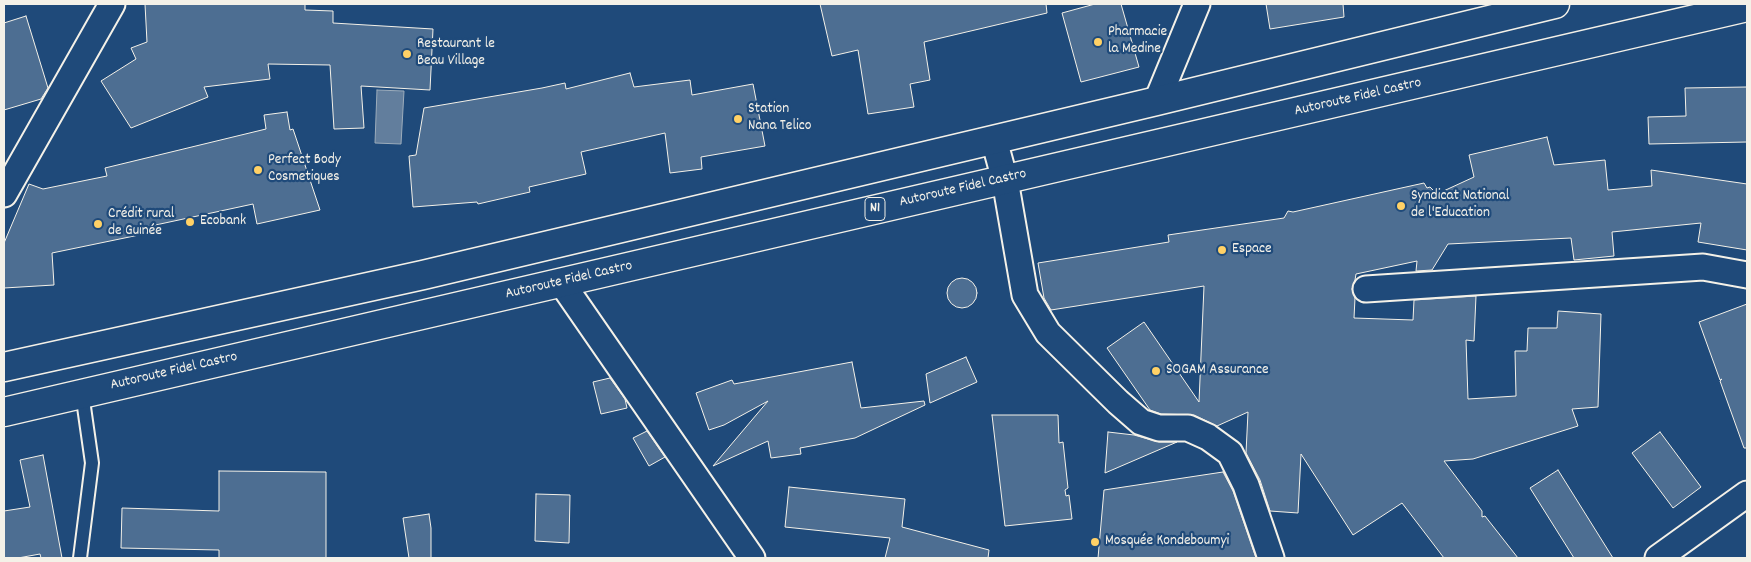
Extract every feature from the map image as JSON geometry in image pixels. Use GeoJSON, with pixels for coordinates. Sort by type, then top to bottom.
{"type":"FeatureCollection","features":[{"type":"Feature","properties":{"kind":"highway"},"geometry":{"type":"LineString","coordinates":[[4,367],[423,275],[994,140],[1556,4]]}},
{"type":"Feature","properties":{"kind":"highway","name":"Autoroute Fidel Castro"},"geometry":{"type":"LineString","coordinates":[[4,412],[1747,7]]}},
{"type":"Feature","properties":{"kind":"street"},"geometry":{"type":"LineString","coordinates":[[4,194],[112,4]]}},
{"type":"Feature","properties":{"kind":"street"},"geometry":{"type":"LineString","coordinates":[[1157,101],[1197,4]]}},
{"type":"Feature","properties":{"kind":"street"},"geometry":{"type":"LineString","coordinates":[[994,140],[1005,180],[1025,296],[1048,332],[1140,422],[1159,428],[1188,428],[1208,437],[1230,453],[1246,485],[1271,558]]}},
{"type":"Feature","properties":{"kind":"street"},"geometry":{"type":"LineString","coordinates":[[1366,289],[1703,267],[1747,275]]}},
{"type":"Feature","properties":{"kind":"street"},"geometry":{"type":"LineString","coordinates":[[561,282],[752,558]]}},
{"type":"Feature","properties":{"kind":"street"},"geometry":{"type":"LineString","coordinates":[[1658,558],[1747,494]]}},
{"type":"Feature","properties":{"kind":"lane"},"geometry":{"type":"LineString","coordinates":[[80,558],[92,463],[82,393]]}},
{"type":"Feature","properties":{"kind":"water"},"geometry":{"type":"Polygon","coordinates":[[[377,90],[404,91],[401,144],[375,143],[377,90]]]}},
{"type":"Feature","properties":{"kind":"building"},"geometry":{"type":"Polygon","coordinates":[[[145,4],[305,4],[305,10],[333,11],[333,23],[433,29],[430,90],[361,86],[364,128],[334,129],[330,65],[268,64],[270,79],[204,87],[208,97],[131,128],[101,81],[136,59],[131,48],[147,42],[145,4]]]}},
{"type":"Feature","properties":{"kind":"building"},"geometry":{"type":"Polygon","coordinates":[[[820,4],[1046,4],[1047,13],[924,42],[930,80],[910,84],[914,107],[868,114],[858,50],[832,56],[820,4]]]}},
{"type":"Feature","properties":{"kind":"building"},"geometry":{"type":"Polygon","coordinates":[[[1095,4],[1121,4],[1139,67],[1081,82],[1062,13],[1095,4]]]}},
{"type":"Feature","properties":{"kind":"building"},"geometry":{"type":"Polygon","coordinates":[[[1266,4],[1343,4],[1344,17],[1270,29],[1266,4]]]}},
{"type":"Feature","properties":{"kind":"building"},"geometry":{"type":"Polygon","coordinates":[[[26,16],[48,88],[41,99],[4,110],[4,23],[26,16]]]}},
{"type":"Feature","properties":{"kind":"building"},"geometry":{"type":"Polygon","coordinates":[[[630,73],[634,87],[690,80],[692,95],[753,84],[765,146],[701,157],[702,169],[670,173],[665,133],[581,152],[586,174],[529,187],[530,192],[478,204],[477,202],[413,207],[409,156],[416,155],[424,108],[565,83],[566,89],[630,73]]]}},
{"type":"Feature","properties":{"kind":"building"},"geometry":{"type":"Polygon","coordinates":[[[1747,87],[1747,142],[1649,144],[1648,117],[1686,116],[1685,88],[1747,87]]]}},
{"type":"Feature","properties":{"kind":"building"},"geometry":{"type":"Polygon","coordinates":[[[287,112],[290,130],[293,129],[320,210],[257,224],[253,204],[137,229],[139,235],[52,253],[54,285],[4,288],[4,243],[29,184],[43,189],[107,176],[105,168],[266,129],[264,115],[287,112]]]}},
{"type":"Feature","properties":{"kind":"building"},"geometry":{"type":"Polygon","coordinates":[[[1547,137],[1554,165],[1605,160],[1608,190],[1652,186],[1651,170],[1747,184],[1747,250],[1698,242],[1701,223],[1612,232],[1614,256],[1574,260],[1571,238],[1448,244],[1432,270],[1416,271],[1417,261],[1356,274],[1352,289],[1355,298],[1354,318],[1413,320],[1414,300],[1476,296],[1474,341],[1466,340],[1468,399],[1516,396],[1515,351],[1527,351],[1528,328],[1557,328],[1558,311],[1601,314],[1598,407],[1572,409],[1578,426],[1473,459],[1444,461],[1482,511],[1482,517],[1485,516],[1518,558],[1444,558],[1402,503],[1353,535],[1301,454],[1298,513],[1270,511],[1260,480],[1246,453],[1248,412],[1217,426],[1194,415],[1161,414],[1150,410],[1107,348],[1144,322],[1199,402],[1204,286],[1051,310],[1044,298],[1038,263],[1169,242],[1168,235],[1284,218],[1288,211],[1293,212],[1424,183],[1427,188],[1430,187],[1437,194],[1474,177],[1469,155],[1547,137]]]}},
{"type":"Feature","properties":{"kind":"building"},"geometry":{"type":"Polygon","coordinates":[[[962,278],[968,279],[976,287],[976,299],[968,307],[962,308],[956,307],[948,299],[947,293],[948,287],[956,279],[962,278]]]}},
{"type":"Feature","properties":{"kind":"building"},"geometry":{"type":"Polygon","coordinates":[[[1747,304],[1747,448],[1744,448],[1720,381],[1722,379],[1720,380],[1699,322],[1747,304]]]}},
{"type":"Feature","properties":{"kind":"building"},"geometry":{"type":"Polygon","coordinates":[[[966,357],[977,382],[930,403],[926,374],[966,357]]]}},
{"type":"Feature","properties":{"kind":"building"},"geometry":{"type":"Polygon","coordinates":[[[852,362],[861,408],[924,401],[925,405],[855,438],[800,448],[801,454],[771,458],[768,441],[713,466],[768,401],[724,425],[709,430],[696,393],[732,380],[734,384],[852,362]]]}},
{"type":"Feature","properties":{"kind":"building"},"geometry":{"type":"Polygon","coordinates":[[[610,378],[625,399],[627,408],[601,414],[593,382],[610,378]]]}},
{"type":"Feature","properties":{"kind":"building"},"geometry":{"type":"Polygon","coordinates":[[[992,415],[1058,415],[1059,443],[1063,442],[1068,488],[1065,490],[1066,496],[1069,495],[1072,519],[1005,526],[992,415]]]}},
{"type":"Feature","properties":{"kind":"building"},"geometry":{"type":"Polygon","coordinates":[[[647,431],[665,457],[649,466],[633,438],[647,431]]]}},
{"type":"Feature","properties":{"kind":"building"},"geometry":{"type":"Polygon","coordinates":[[[1108,432],[1134,435],[1159,442],[1177,442],[1105,473],[1108,432]]]}},
{"type":"Feature","properties":{"kind":"building"},"geometry":{"type":"Polygon","coordinates":[[[1660,432],[1701,487],[1673,508],[1632,453],[1660,432]]]}},
{"type":"Feature","properties":{"kind":"building"},"geometry":{"type":"Polygon","coordinates":[[[43,455],[62,558],[41,558],[40,554],[18,558],[4,558],[4,511],[30,507],[20,460],[43,455]]]}},
{"type":"Feature","properties":{"kind":"building"},"geometry":{"type":"Polygon","coordinates":[[[1558,470],[1613,558],[1574,558],[1530,488],[1558,470]]]}},
{"type":"Feature","properties":{"kind":"building"},"geometry":{"type":"Polygon","coordinates":[[[219,471],[326,472],[326,558],[219,558],[219,550],[121,548],[122,508],[219,511],[219,471]]]}},
{"type":"Feature","properties":{"kind":"building"},"geometry":{"type":"Polygon","coordinates":[[[1223,472],[1233,491],[1256,558],[1098,558],[1104,490],[1223,472]]]}},
{"type":"Feature","properties":{"kind":"building"},"geometry":{"type":"Polygon","coordinates":[[[789,487],[905,499],[902,527],[989,550],[988,558],[885,558],[890,538],[785,527],[789,487]]]}},
{"type":"Feature","properties":{"kind":"building"},"geometry":{"type":"Polygon","coordinates":[[[536,494],[570,495],[569,543],[535,541],[536,494]]]}},
{"type":"Feature","properties":{"kind":"building"},"geometry":{"type":"Polygon","coordinates":[[[429,514],[431,558],[409,558],[403,518],[429,514]]]}},
{"type":"Feature","properties":{"kind":"place","name":"Pharmacie la Medine"},"geometry":{"type":"Point","coordinates":[1098,42]}},
{"type":"Feature","properties":{"kind":"place","name":"Restaurant le Beau Village"},"geometry":{"type":"Point","coordinates":[407,54]}},
{"type":"Feature","properties":{"kind":"place","name":"Station Nana Telico"},"geometry":{"type":"Point","coordinates":[738,119]}},
{"type":"Feature","properties":{"kind":"place","name":"Perfect Body Cosmetiques"},"geometry":{"type":"Point","coordinates":[258,170]}},
{"type":"Feature","properties":{"kind":"place","name":"Syndicat National de l'Education"},"geometry":{"type":"Point","coordinates":[1401,206]}},
{"type":"Feature","properties":{"kind":"place","name":"Ecobank"},"geometry":{"type":"Point","coordinates":[190,222]}},
{"type":"Feature","properties":{"kind":"place","name":"Crédit rural de Guinée"},"geometry":{"type":"Point","coordinates":[98,224]}},
{"type":"Feature","properties":{"kind":"place","name":"Espace"},"geometry":{"type":"Point","coordinates":[1222,250]}},
{"type":"Feature","properties":{"kind":"place","name":"SOGAM Assurance"},"geometry":{"type":"Point","coordinates":[1156,371]}},
{"type":"Feature","properties":{"kind":"place","name":"Mosquée Kondeboumyi"},"geometry":{"type":"Point","coordinates":[1095,542]}}]}
